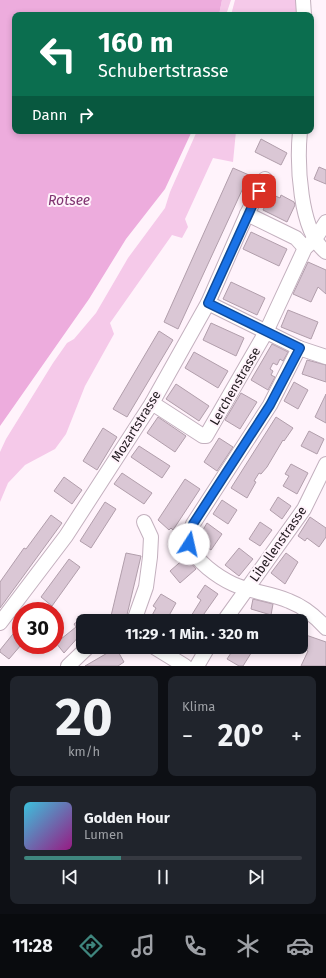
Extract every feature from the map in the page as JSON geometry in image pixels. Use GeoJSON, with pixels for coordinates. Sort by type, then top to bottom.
{"type":"FeatureCollection","features":[{"type":"Feature","properties":{"kind":"street"},"geometry":{"type":"LineString","coordinates":[[303,0],[304,12]]}},
{"type":"Feature","properties":{"kind":"street"},"geometry":{"type":"LineString","coordinates":[[300,134],[299,165],[305,210],[309,227],[310,243]]}},
{"type":"Feature","properties":{"kind":"street","name":"Mozartstrasse"},"geometry":{"type":"LineString","coordinates":[[0,623],[66,536],[152,403],[208,303],[247,214],[265,179]]}},
{"type":"Feature","properties":{"kind":"street"},"geometry":{"type":"LineString","coordinates":[[247,214],[326,252]]}},
{"type":"Feature","properties":{"kind":"street","name":"Lerchenstrasse"},"geometry":{"type":"LineString","coordinates":[[152,403],[203,436],[206,436],[266,332],[310,243],[326,222]]}},
{"type":"Feature","properties":{"kind":"street"},"geometry":{"type":"LineString","coordinates":[[208,303],[300,348],[326,357]]}},
{"type":"Feature","properties":{"kind":"street"},"geometry":{"type":"LineString","coordinates":[[300,348],[270,405],[193,524],[189,535],[189,544],[194,553],[213,571],[233,584],[268,593],[290,601],[303,608],[326,628]]}},
{"type":"Feature","properties":{"kind":"street","name":"Libellenstrasse"},"geometry":{"type":"LineString","coordinates":[[229,614],[304,509],[326,464]]}},
{"type":"Feature","properties":{"kind":"street"},"geometry":{"type":"LineString","coordinates":[[136,614],[146,587],[150,557],[151,537],[144,522]]}},
{"type":"Feature","properties":{"kind":"street"},"geometry":{"type":"LineString","coordinates":[[68,666],[81,654]]}},
{"type":"Feature","properties":{"kind":"street"},"geometry":{"type":"LineString","coordinates":[[166,654],[186,666]]}},
{"type":"Feature","properties":{"kind":"street"},"geometry":{"type":"LineString","coordinates":[[197,666],[204,654]]}},
{"type":"Feature","properties":{"kind":"shaded area"},"geometry":{"type":"Polygon","coordinates":[[[222,0],[231,0],[227,12],[220,12],[222,0]]]}},
{"type":"Feature","properties":{"kind":"shaded area"},"geometry":{"type":"Polygon","coordinates":[[[235,0],[302,0],[302,12],[232,12],[235,0]]]}},
{"type":"Feature","properties":{"kind":"shaded area"},"geometry":{"type":"Polygon","coordinates":[[[196,134],[236,134],[233,162],[213,158],[185,219],[188,227],[182,238],[172,235],[110,323],[114,334],[85,386],[66,434],[55,449],[25,465],[8,483],[0,502],[0,452],[6,439],[67,343],[74,339],[96,313],[128,258],[165,208],[170,192],[196,134]]]}},
{"type":"Feature","properties":{"kind":"water","name":"Rotsee"},"geometry":{"type":"Polygon","coordinates":[[[0,0],[222,0],[220,12],[12,12],[12,134],[191,134],[165,189],[126,239],[89,299],[0,426],[0,0]]]}},
{"type":"Feature","properties":{"kind":"building"},"geometry":{"type":"Polygon","coordinates":[[[261,139],[287,153],[281,165],[255,152],[261,139]]]}},
{"type":"Feature","properties":{"kind":"building"},"geometry":{"type":"Polygon","coordinates":[[[319,167],[326,170],[326,184],[314,179],[319,167]]]}},
{"type":"Feature","properties":{"kind":"building"},"geometry":{"type":"Polygon","coordinates":[[[233,168],[249,175],[178,329],[164,322],[233,168]]]}},
{"type":"Feature","properties":{"kind":"building"},"geometry":{"type":"Polygon","coordinates":[[[271,194],[280,198],[281,195],[294,202],[295,205],[287,222],[263,210],[271,194]]]}},
{"type":"Feature","properties":{"kind":"building"},"geometry":{"type":"Polygon","coordinates":[[[251,232],[287,249],[279,266],[243,249],[251,232]]]}},
{"type":"Feature","properties":{"kind":"building"},"geometry":{"type":"Polygon","coordinates":[[[308,262],[326,270],[326,294],[318,287],[311,302],[293,294],[308,262]]]}},
{"type":"Feature","properties":{"kind":"building"},"geometry":{"type":"Polygon","coordinates":[[[231,282],[265,298],[257,315],[223,299],[231,282]]]}},
{"type":"Feature","properties":{"kind":"building"},"geometry":{"type":"Polygon","coordinates":[[[288,310],[318,322],[311,339],[281,327],[288,310]]]}},
{"type":"Feature","properties":{"kind":"building"},"geometry":{"type":"Polygon","coordinates":[[[211,323],[244,338],[236,356],[203,340],[211,323]]]}},
{"type":"Feature","properties":{"kind":"building"},"geometry":{"type":"Polygon","coordinates":[[[159,331],[173,340],[127,417],[113,409],[159,331]]]}},
{"type":"Feature","properties":{"kind":"building"},"geometry":{"type":"Polygon","coordinates":[[[272,344],[288,352],[283,361],[280,359],[277,365],[273,363],[270,369],[273,371],[271,375],[275,377],[268,390],[251,380],[272,344]]]}},
{"type":"Feature","properties":{"kind":"building"},"geometry":{"type":"Polygon","coordinates":[[[194,352],[228,371],[218,388],[185,368],[194,352]]]}},
{"type":"Feature","properties":{"kind":"building"},"geometry":{"type":"Polygon","coordinates":[[[307,360],[326,365],[326,382],[302,374],[307,360]]]}},
{"type":"Feature","properties":{"kind":"building"},"geometry":{"type":"Polygon","coordinates":[[[294,382],[308,390],[298,409],[284,401],[294,382]]]}},
{"type":"Feature","properties":{"kind":"building"},"geometry":{"type":"Polygon","coordinates":[[[176,384],[209,406],[199,421],[166,399],[176,384]]]}},
{"type":"Feature","properties":{"kind":"building"},"geometry":{"type":"Polygon","coordinates":[[[241,393],[257,402],[240,429],[225,420],[241,393]]]}},
{"type":"Feature","properties":{"kind":"building"},"geometry":{"type":"Polygon","coordinates":[[[326,394],[326,423],[315,417],[326,394]]]}},
{"type":"Feature","properties":{"kind":"building"},"geometry":{"type":"Polygon","coordinates":[[[158,417],[186,436],[175,452],[147,433],[158,417]]]}},
{"type":"Feature","properties":{"kind":"building"},"geometry":{"type":"Polygon","coordinates":[[[276,417],[293,428],[284,441],[283,440],[267,467],[261,474],[259,473],[247,498],[231,488],[276,417]]]}},
{"type":"Feature","properties":{"kind":"building"},"geometry":{"type":"Polygon","coordinates":[[[103,428],[117,437],[97,470],[83,461],[103,428]]]}},
{"type":"Feature","properties":{"kind":"building"},"geometry":{"type":"Polygon","coordinates":[[[309,431],[324,439],[317,454],[301,446],[309,431]]]}},
{"type":"Feature","properties":{"kind":"building"},"geometry":{"type":"Polygon","coordinates":[[[219,438],[233,447],[217,471],[204,462],[219,438]]]}},
{"type":"Feature","properties":{"kind":"building"},"geometry":{"type":"Polygon","coordinates":[[[139,446],[170,466],[162,478],[131,457],[139,446]]]}},
{"type":"Feature","properties":{"kind":"building"},"geometry":{"type":"Polygon","coordinates":[[[291,464],[308,473],[297,494],[283,486],[289,476],[285,474],[291,464]]]}},
{"type":"Feature","properties":{"kind":"building"},"geometry":{"type":"Polygon","coordinates":[[[122,473],[152,493],[144,504],[114,484],[122,473]]]}},
{"type":"Feature","properties":{"kind":"building"},"geometry":{"type":"Polygon","coordinates":[[[64,477],[82,490],[72,504],[54,491],[64,477]]]}},
{"type":"Feature","properties":{"kind":"building"},"geometry":{"type":"Polygon","coordinates":[[[185,479],[200,489],[173,530],[171,528],[169,530],[158,520],[185,479]]]}},
{"type":"Feature","properties":{"kind":"building"},"geometry":{"type":"Polygon","coordinates":[[[278,497],[291,506],[282,519],[270,510],[278,497]]]}},
{"type":"Feature","properties":{"kind":"building"},"geometry":{"type":"Polygon","coordinates":[[[222,500],[237,510],[228,524],[213,514],[222,500]]]}},
{"type":"Feature","properties":{"kind":"building"},"geometry":{"type":"Polygon","coordinates":[[[105,502],[116,509],[91,548],[80,541],[105,502]]]}},
{"type":"Feature","properties":{"kind":"building"},"geometry":{"type":"Polygon","coordinates":[[[51,515],[62,523],[0,608],[0,582],[24,548],[26,549],[51,515]]]}},
{"type":"Feature","properties":{"kind":"building"},"geometry":{"type":"Polygon","coordinates":[[[310,517],[326,528],[326,537],[319,547],[307,538],[305,541],[298,536],[310,517]]]}},
{"type":"Feature","properties":{"kind":"building"},"geometry":{"type":"Polygon","coordinates":[[[260,522],[272,530],[260,546],[249,539],[260,522]]]}},
{"type":"Feature","properties":{"kind":"building"},"geometry":{"type":"Polygon","coordinates":[[[207,523],[222,534],[211,550],[208,548],[207,551],[200,546],[201,544],[197,540],[207,523]]]}},
{"type":"Feature","properties":{"kind":"building"},"geometry":{"type":"Polygon","coordinates":[[[239,548],[253,559],[239,576],[225,565],[239,548]]]}},
{"type":"Feature","properties":{"kind":"building"},"geometry":{"type":"Polygon","coordinates":[[[126,553],[141,556],[127,614],[111,614],[126,553]]]}},
{"type":"Feature","properties":{"kind":"building"},"geometry":{"type":"Polygon","coordinates":[[[286,553],[298,562],[285,584],[271,573],[286,553]]]}},
{"type":"Feature","properties":{"kind":"building"},"geometry":{"type":"Polygon","coordinates":[[[186,557],[196,569],[180,583],[170,571],[186,557]]]}},
{"type":"Feature","properties":{"kind":"building"},"geometry":{"type":"Polygon","coordinates":[[[69,559],[80,567],[55,602],[47,602],[41,597],[69,559]]]}},
{"type":"Feature","properties":{"kind":"building"},"geometry":{"type":"Polygon","coordinates":[[[205,585],[218,594],[204,614],[192,614],[201,600],[197,597],[205,585]]]}},
{"type":"Feature","properties":{"kind":"building"},"geometry":{"type":"Polygon","coordinates":[[[161,594],[176,603],[170,614],[153,614],[156,608],[153,606],[161,594]]]}},
{"type":"Feature","properties":{"kind":"building"},"geometry":{"type":"Polygon","coordinates":[[[253,599],[273,604],[271,614],[251,609],[253,599]]]}},
{"type":"Feature","properties":{"kind":"building"},"geometry":{"type":"Polygon","coordinates":[[[76,627],[76,640],[64,653],[64,637],[76,627]]]}},
{"type":"Feature","properties":{"kind":"building"},"geometry":{"type":"Polygon","coordinates":[[[12,635],[12,654],[13,654],[9,659],[0,652],[12,635]]]}},
{"type":"Feature","properties":{"kind":"building"},"geometry":{"type":"Polygon","coordinates":[[[308,636],[326,642],[326,666],[301,666],[307,654],[308,654],[308,636]]]}},
{"type":"Feature","properties":{"kind":"building"},"geometry":{"type":"Polygon","coordinates":[[[106,654],[119,654],[124,662],[118,666],[85,666],[106,654]]]}},
{"type":"Feature","properties":{"kind":"building"},"geometry":{"type":"Polygon","coordinates":[[[230,654],[250,654],[243,666],[239,666],[227,659],[230,654]]]}},
{"type":"Feature","properties":{"kind":"route"},"geometry":{"type":"LineString","coordinates":[[189,544],[189,535],[193,524],[270,405],[300,348],[208,303],[247,214],[259,191]]}}]}
